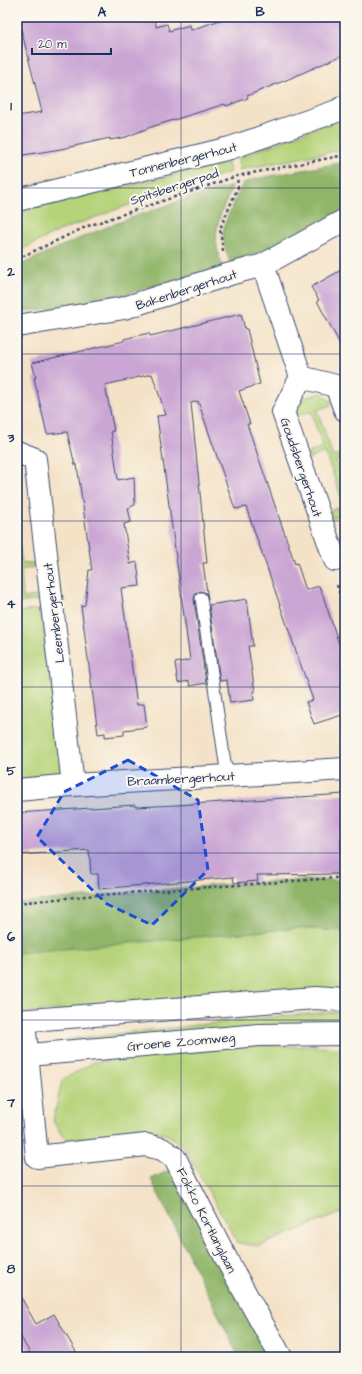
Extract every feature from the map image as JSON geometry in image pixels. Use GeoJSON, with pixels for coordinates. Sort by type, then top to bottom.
{"type":"FeatureCollection","features":[{"type":"Feature","properties":{"kind":"street","name":"Tonnenbergerhout"},"geometry":{"type":"LineString","coordinates":[[17,200],[230,148],[337,111],[345,106]]}},
{"type":"Feature","properties":{"kind":"street","name":"Bakenbergerhout"},"geometry":{"type":"LineString","coordinates":[[17,326],[124,308],[263,265],[345,220]]}},
{"type":"Feature","properties":{"kind":"street"},"geometry":{"type":"LineString","coordinates":[[263,265],[301,377],[336,386],[345,410]]}},
{"type":"Feature","properties":{"kind":"street","name":"Goudsbergerhout"},"geometry":{"type":"LineString","coordinates":[[301,377],[282,412],[335,560]]}},
{"type":"Feature","properties":{"kind":"street","name":"Leembergerhout"},"geometry":{"type":"LineString","coordinates":[[17,452],[35,459],[73,785]]}},
{"type":"Feature","properties":{"kind":"street","name":"Braambergerhout"},"geometry":{"type":"LineString","coordinates":[[17,790],[73,785],[345,769]]}},
{"type":"Feature","properties":{"kind":"street"},"geometry":{"type":"LineString","coordinates":[[21,1021],[315,998],[345,1000]]}},
{"type":"Feature","properties":{"kind":"street","name":"Fokko Kortlanglaan"},"geometry":{"type":"LineString","coordinates":[[21,1021],[22,1056],[37,1157],[146,1145],[162,1149],[175,1158],[229,1264],[281,1357]]}},
{"type":"Feature","properties":{"kind":"street","name":"Groene Zoomweg"},"geometry":{"type":"LineString","coordinates":[[22,1056],[259,1035],[345,1034]]}},
{"type":"Feature","properties":{"kind":"lane"},"geometry":{"type":"LineString","coordinates":[[200,598],[227,776]]}},
{"type":"Feature","properties":{"kind":"path"},"geometry":{"type":"LineString","coordinates":[[230,148],[237,176],[238,187],[220,229],[222,246],[230,274]]}},
{"type":"Feature","properties":{"kind":"path","name":"Spitsbergerpad"},"geometry":{"type":"LineString","coordinates":[[17,259],[88,226],[237,176],[345,155]]}},
{"type":"Feature","properties":{"kind":"path"},"geometry":{"type":"LineString","coordinates":[[17,903],[86,896],[319,879],[345,879]]}},
{"type":"Feature","properties":{"kind":"highlighted area"},"geometry":{"type":"Polygon","coordinates":[[[128,760],[198,800],[208,870],[152,925],[107,904],[37,837],[64,792],[128,760]]]}},
{"type":"Feature","properties":{"kind":"green space"},"geometry":{"type":"Polygon","coordinates":[[[345,115],[345,149],[239,170],[238,158],[316,128],[345,115]]]}},
{"type":"Feature","properties":{"kind":"green space"},"geometry":{"type":"Polygon","coordinates":[[[345,162],[345,211],[312,230],[231,264],[225,247],[223,231],[243,183],[255,179],[345,162]]]}},
{"type":"Feature","properties":{"kind":"green space"},"geometry":{"type":"Polygon","coordinates":[[[228,163],[230,172],[120,208],[59,231],[17,252],[17,211],[228,163]]]}},
{"type":"Feature","properties":{"kind":"green space"},"geometry":{"type":"Polygon","coordinates":[[[233,186],[220,216],[216,235],[219,255],[223,267],[125,294],[70,306],[17,312],[17,267],[73,241],[129,218],[233,186]]]}},
{"type":"Feature","properties":{"kind":"green space"},"geometry":{"type":"Polygon","coordinates":[[[322,393],[330,400],[331,405],[317,410],[333,457],[345,452],[345,456],[336,461],[345,486],[345,512],[331,519],[330,511],[344,505],[325,452],[309,459],[308,453],[323,447],[311,412],[294,415],[294,405],[304,398],[322,393]]]}},
{"type":"Feature","properties":{"kind":"green space"},"geometry":{"type":"Polygon","coordinates":[[[17,528],[22,564],[39,562],[38,566],[21,570],[23,598],[44,595],[42,600],[17,603],[17,528]]]}},
{"type":"Feature","properties":{"kind":"green space"},"geometry":{"type":"Polygon","coordinates":[[[41,609],[63,767],[62,777],[17,784],[17,612],[41,609]]]}},
{"type":"Feature","properties":{"kind":"green space"},"geometry":{"type":"Polygon","coordinates":[[[301,880],[345,880],[345,931],[298,928],[17,953],[17,903],[218,885],[301,880]]]}},
{"type":"Feature","properties":{"kind":"green space"},"geometry":{"type":"Polygon","coordinates":[[[298,928],[345,931],[345,991],[17,1013],[17,950],[298,928]]]}},
{"type":"Feature","properties":{"kind":"green space"},"geometry":{"type":"Polygon","coordinates":[[[345,1011],[345,1025],[60,1042],[69,1039],[270,1017],[345,1011]]]}},
{"type":"Feature","properties":{"kind":"green space"},"geometry":{"type":"Polygon","coordinates":[[[254,1045],[345,1048],[345,1211],[259,1246],[238,1243],[183,1146],[168,1135],[151,1130],[65,1140],[53,1121],[62,1080],[94,1062],[254,1045]]]}},
{"type":"Feature","properties":{"kind":"green space"},"geometry":{"type":"Polygon","coordinates":[[[174,1168],[278,1357],[239,1357],[151,1179],[174,1168]]]}},
{"type":"Feature","properties":{"kind":"building"},"geometry":{"type":"Polygon","coordinates":[[[18,17],[155,17],[156,27],[167,24],[169,31],[190,25],[191,30],[229,17],[345,17],[345,54],[247,96],[248,98],[226,106],[225,104],[151,127],[126,137],[110,140],[110,138],[61,149],[17,156],[17,116],[42,112],[18,17]]]}},
{"type":"Feature","properties":{"kind":"building"},"geometry":{"type":"Polygon","coordinates":[[[345,268],[345,353],[311,287],[345,268]]]}},
{"type":"Feature","properties":{"kind":"building"},"geometry":{"type":"Polygon","coordinates":[[[241,314],[245,329],[247,329],[260,384],[239,391],[250,424],[247,424],[295,564],[297,563],[306,590],[319,586],[322,593],[345,662],[345,714],[314,724],[306,702],[313,700],[246,507],[235,509],[198,401],[191,403],[207,563],[203,563],[208,600],[206,593],[200,591],[196,593],[194,599],[206,683],[190,686],[189,681],[178,683],[175,663],[190,660],[157,416],[166,415],[152,374],[105,385],[114,431],[111,431],[118,480],[134,477],[135,505],[128,508],[131,522],[124,524],[130,564],[137,562],[140,586],[121,588],[137,705],[144,704],[147,727],[124,730],[124,735],[105,737],[105,733],[98,734],[81,606],[85,605],[89,570],[92,570],[77,465],[75,465],[67,432],[47,434],[32,363],[124,341],[124,339],[136,336],[149,333],[150,336],[241,314]]]}},
{"type":"Feature","properties":{"kind":"building"},"geometry":{"type":"Polygon","coordinates":[[[247,599],[253,646],[248,646],[255,692],[253,692],[254,700],[230,703],[227,680],[220,681],[209,605],[247,599]]]}},
{"type":"Feature","properties":{"kind":"building"},"geometry":{"type":"Polygon","coordinates":[[[345,794],[345,838],[341,839],[342,874],[257,875],[258,881],[234,883],[233,877],[99,889],[98,874],[91,874],[89,850],[17,855],[17,813],[135,805],[135,807],[177,805],[345,794]]]}},
{"type":"Feature","properties":{"kind":"building"},"geometry":{"type":"Polygon","coordinates":[[[17,1290],[36,1324],[54,1314],[79,1357],[32,1357],[17,1330],[17,1290]]]}}]}
